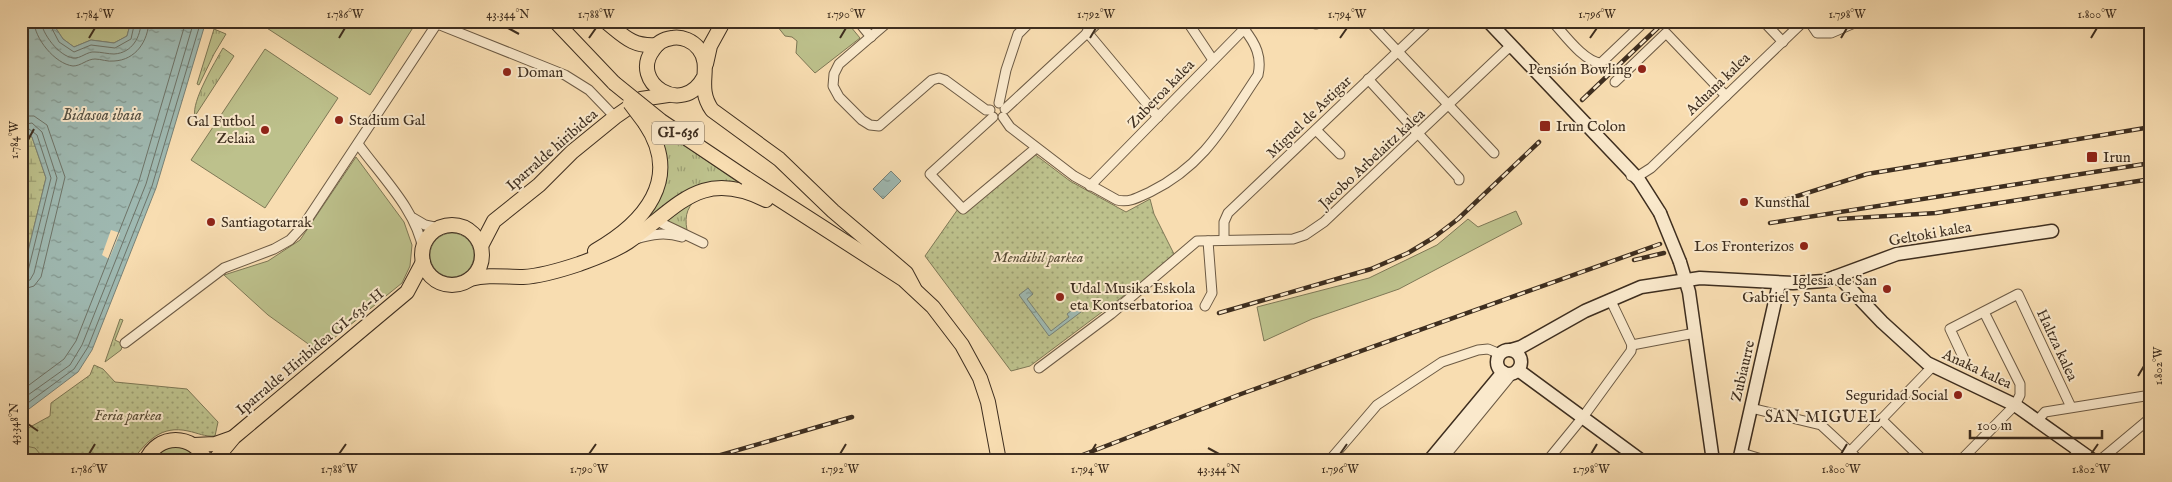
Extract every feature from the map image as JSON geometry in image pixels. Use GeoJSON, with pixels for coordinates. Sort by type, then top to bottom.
{"type":"FeatureCollection","features":[{"type":"Feature","properties":{"kind":"main road","name":"GI-636"},"geometry":{"type":"LineString","coordinates":[[555,21],[614,83],[661,121],[914,288],[933,307],[954,333],[970,358],[984,388],[999,461]]}},
{"type":"Feature","properties":{"kind":"main road"},"geometry":{"type":"LineString","coordinates":[[605,21],[634,43],[645,46],[657,45],[671,38],[686,39],[704,35],[724,24]]}},
{"type":"Feature","properties":{"kind":"main road"},"geometry":{"type":"LineString","coordinates":[[724,24],[710,46],[703,88],[706,100],[716,114],[779,159],[833,211],[906,273],[914,288]]}},
{"type":"Feature","properties":{"kind":"main road"},"geometry":{"type":"LineString","coordinates":[[657,45],[651,53],[647,67],[651,81],[668,95],[682,95],[689,93],[700,83],[705,72],[705,60],[698,47],[686,39]]}},
{"type":"Feature","properties":{"kind":"main road","name":"Iparralde hiribidea"},"geometry":{"type":"LineString","coordinates":[[633,103],[642,87],[647,67]]}},
{"type":"Feature","properties":{"kind":"main road"},"geometry":{"type":"LineString","coordinates":[[581,262],[621,234],[635,221],[647,207],[655,193],[660,170],[659,152],[652,133],[614,83]]}},
{"type":"Feature","properties":{"kind":"main road","name":"Iparralde hiribidea"},"geometry":{"type":"LineString","coordinates":[[468,230],[494,221],[539,185],[572,152],[633,103],[650,96],[668,95]]}},
{"type":"Feature","properties":{"kind":"main road"},"geometry":{"type":"LineString","coordinates":[[510,276],[494,267],[481,250],[476,237],[468,230],[454,225],[439,228],[428,238],[423,256],[430,275],[442,283],[456,284],[489,275],[510,276],[534,276],[606,254],[629,242],[681,201],[713,188],[737,189],[769,201],[781,201]]}},
{"type":"Feature","properties":{"kind":"main road","name":"Iparralde hiribidea"},"geometry":{"type":"LineString","coordinates":[[481,250],[494,221]]}},
{"type":"Feature","properties":{"kind":"main road"},"geometry":{"type":"LineString","coordinates":[[470,279],[479,268],[481,250]]}},
{"type":"Feature","properties":{"kind":"main road","name":"Iparralde Hiribidea GI-636-H"},"geometry":{"type":"LineString","coordinates":[[407,292],[423,256]]}},
{"type":"Feature","properties":{"kind":"main road","name":"Iparralde Hiribidea GI-636-H"},"geometry":{"type":"LineString","coordinates":[[214,461],[234,437],[407,292],[424,285],[442,283]]}},
{"type":"Feature","properties":{"kind":"main road","name":"Iparralde Hiribidea GI-636-H"},"geometry":{"type":"LineString","coordinates":[[146,461],[152,449],[165,441],[180,439],[194,445],[215,444],[234,437]]}},
{"type":"Feature","properties":{"kind":"main road"},"geometry":{"type":"LineString","coordinates":[[194,445],[206,461]]}},
{"type":"Feature","properties":{"kind":"street"},"geometry":{"type":"LineString","coordinates":[[858,21],[871,37]]}},
{"type":"Feature","properties":{"kind":"street"},"geometry":{"type":"LineString","coordinates":[[889,21],[839,64],[834,74],[833,86],[839,97],[870,125],[879,126],[932,80],[940,78],[999,119],[1003,110],[1100,21]]}},
{"type":"Feature","properties":{"kind":"street"},"geometry":{"type":"LineString","coordinates":[[1031,21],[1018,34],[1006,70],[1002,96],[1003,110],[1010,128],[1090,186],[1117,200],[1130,201],[1188,169],[1205,152],[1258,75],[1260,62],[1258,51],[1244,30]]}},
{"type":"Feature","properties":{"kind":"street"},"geometry":{"type":"LineString","coordinates":[[1187,21],[1213,60]]}},
{"type":"Feature","properties":{"kind":"street","name":"Zuberoa kalea"},"geometry":{"type":"LineString","coordinates":[[1090,186],[1252,21]]}},
{"type":"Feature","properties":{"kind":"street"},"geometry":{"type":"LineString","coordinates":[[1369,21],[1494,153]]}},
{"type":"Feature","properties":{"kind":"street","name":"Miguel de Astigar"},"geometry":{"type":"LineString","coordinates":[[1224,240],[1224,222],[1228,213],[1430,21]]}},
{"type":"Feature","properties":{"kind":"street"},"geometry":{"type":"LineString","coordinates":[[1482,21],[1512,49]]}},
{"type":"Feature","properties":{"kind":"street"},"geometry":{"type":"LineString","coordinates":[[1488,21],[1633,177],[1660,213]]}},
{"type":"Feature","properties":{"kind":"street"},"geometry":{"type":"LineString","coordinates":[[1552,21],[1587,58],[1601,63],[1647,21]]}},
{"type":"Feature","properties":{"kind":"street"},"geometry":{"type":"LineString","coordinates":[[1763,21],[1783,42]]}},
{"type":"Feature","properties":{"kind":"street","name":"Aduana kalea"},"geometry":{"type":"LineString","coordinates":[[1633,177],[1640,175],[1650,168],[1804,21]]}},
{"type":"Feature","properties":{"kind":"street"},"geometry":{"type":"LineString","coordinates":[[1808,21],[1817,33],[1826,34],[1859,21]]}},
{"type":"Feature","properties":{"kind":"street"},"geometry":{"type":"LineString","coordinates":[[125,343],[224,268],[274,249],[290,240],[303,226],[358,144],[433,23],[565,75],[589,90],[615,117]]}},
{"type":"Feature","properties":{"kind":"street"},"geometry":{"type":"LineString","coordinates":[[1087,32],[1158,117]]}},
{"type":"Feature","properties":{"kind":"street"},"geometry":{"type":"LineString","coordinates":[[1616,82],[1666,33],[1726,96]]}},
{"type":"Feature","properties":{"kind":"street","name":"Jacobo Arbelaitz kalea"},"geometry":{"type":"LineString","coordinates":[[1208,241],[1280,240],[1305,235],[1324,222],[1448,105],[1512,49]]}},
{"type":"Feature","properties":{"kind":"street"},"geometry":{"type":"LineString","coordinates":[[1368,79],[1419,133],[1459,180]]}},
{"type":"Feature","properties":{"kind":"street"},"geometry":{"type":"LineString","coordinates":[[1003,110],[992,106],[992,113],[930,174],[963,209],[1036,148]]}},
{"type":"Feature","properties":{"kind":"street"},"geometry":{"type":"LineString","coordinates":[[1316,130],[1340,154]]}},
{"type":"Feature","properties":{"kind":"street"},"geometry":{"type":"LineString","coordinates":[[358,144],[413,218],[423,256]]}},
{"type":"Feature","properties":{"kind":"street"},"geometry":{"type":"LineString","coordinates":[[1650,168],[1646,181],[1657,201],[1688,286],[1714,459]]}},
{"type":"Feature","properties":{"kind":"street"},"geometry":{"type":"LineString","coordinates":[[413,218],[425,225],[439,228]]}},
{"type":"Feature","properties":{"kind":"street"},"geometry":{"type":"LineString","coordinates":[[581,262],[615,243],[641,223],[655,221],[703,243],[673,234],[656,234],[629,242]]}},
{"type":"Feature","properties":{"kind":"street","name":"Geltoki kalea"},"geometry":{"type":"LineString","coordinates":[[1700,278],[1780,284],[1837,280],[1856,269],[1897,254],[1918,249],[2052,231]]}},
{"type":"Feature","properties":{"kind":"street"},"geometry":{"type":"LineString","coordinates":[[1039,368],[1111,314],[1197,242],[1208,241],[1212,293],[1205,306]]}},
{"type":"Feature","properties":{"kind":"street"},"geometry":{"type":"LineString","coordinates":[[1642,461],[1583,417],[1512,372],[1498,366],[1506,352],[1521,348],[1585,311],[1641,286],[1688,286],[1700,278],[1688,272],[1680,262]]}},
{"type":"Feature","properties":{"kind":"street"},"geometry":{"type":"LineString","coordinates":[[1856,269],[1852,274],[1850,283],[1856,295]]}},
{"type":"Feature","properties":{"kind":"street","name":"Anaka kalea"},"geometry":{"type":"LineString","coordinates":[[1837,280],[1856,295],[1908,347],[1932,366],[2015,405],[2094,461]]}},
{"type":"Feature","properties":{"kind":"street","name":"Zubiaurre"},"geometry":{"type":"LineString","coordinates":[[1740,456],[1780,284]]}},
{"type":"Feature","properties":{"kind":"street","name":"Haltza kalea"},"geometry":{"type":"LineString","coordinates":[[1984,312],[2018,294],[2071,407]]}},
{"type":"Feature","properties":{"kind":"street"},"geometry":{"type":"LineString","coordinates":[[1546,461],[1583,417],[1631,351],[1632,345],[1610,300]]}},
{"type":"Feature","properties":{"kind":"street"},"geometry":{"type":"LineString","coordinates":[[1964,359],[1950,329],[1984,312],[2020,384],[2020,395],[2015,405],[1963,458],[1974,461]]}},
{"type":"Feature","properties":{"kind":"street"},"geometry":{"type":"LineString","coordinates":[[1632,345],[1695,333]]}},
{"type":"Feature","properties":{"kind":"street"},"geometry":{"type":"LineString","coordinates":[[1329,461],[1377,406],[1442,362],[1478,350],[1506,352],[1520,356],[1521,365],[1512,372],[1429,461]]}},
{"type":"Feature","properties":{"kind":"street"},"geometry":{"type":"LineString","coordinates":[[1841,461],[1932,366]]}},
{"type":"Feature","properties":{"kind":"street"},"geometry":{"type":"LineString","coordinates":[[1441,461],[1512,372]]}},
{"type":"Feature","properties":{"kind":"street"},"geometry":{"type":"LineString","coordinates":[[2037,421],[2045,412],[2151,395]]}},
{"type":"Feature","properties":{"kind":"street"},"geometry":{"type":"LineString","coordinates":[[1752,408],[1821,425],[1860,461]]}},
{"type":"Feature","properties":{"kind":"street"},"geometry":{"type":"LineString","coordinates":[[1881,419],[1924,461]]}},
{"type":"Feature","properties":{"kind":"street"},"geometry":{"type":"LineString","coordinates":[[2099,461],[2148,420]]}},
{"type":"Feature","properties":{"kind":"street"},"geometry":{"type":"LineString","coordinates":[[2069,461],[2079,451]]}},
{"type":"Feature","properties":{"kind":"street"},"geometry":{"type":"LineString","coordinates":[[1740,456],[1745,454],[1768,461]]}},
{"type":"Feature","properties":{"kind":"green space"},"geometry":{"type":"Polygon","coordinates":[[[51,21],[131,21],[127,36],[114,43],[91,40],[74,47],[63,39],[51,21]]]}},
{"type":"Feature","properties":{"kind":"green space"},"geometry":{"type":"Polygon","coordinates":[[[256,21],[406,21],[414,26],[370,95],[256,21]]]}},
{"type":"Feature","properties":{"kind":"green space"},"geometry":{"type":"Polygon","coordinates":[[[773,21],[846,21],[860,38],[815,73],[796,53],[797,41],[792,37],[785,36],[773,21]]]}},
{"type":"Feature","properties":{"kind":"green space"},"geometry":{"type":"Polygon","coordinates":[[[214,29],[226,34],[199,85],[197,84],[214,29]]]}},
{"type":"Feature","properties":{"kind":"green space"},"geometry":{"type":"Polygon","coordinates":[[[223,48],[234,56],[195,116],[200,92],[223,48]]]}},
{"type":"Feature","properties":{"kind":"green space"},"geometry":{"type":"Polygon","coordinates":[[[265,49],[338,98],[265,208],[191,160],[265,49]]]}},
{"type":"Feature","properties":{"kind":"green space"},"geometry":{"type":"Polygon","coordinates":[[[650,122],[745,187],[734,185],[641,220],[659,196],[663,185],[662,162],[650,122]]]}},
{"type":"Feature","properties":{"kind":"green space"},"geometry":{"type":"Polygon","coordinates":[[[28,134],[32,137],[46,178],[21,280],[21,140],[28,134]]]}},
{"type":"Feature","properties":{"kind":"green space","name":"Mendibil parkea"},"geometry":{"type":"Polygon","coordinates":[[[1033,153],[1070,181],[1126,212],[1150,199],[1154,214],[1174,254],[1150,276],[1030,366],[1011,371],[925,256],[958,209],[1033,153]]]}},
{"type":"Feature","properties":{"kind":"green space"},"geometry":{"type":"Polygon","coordinates":[[[356,157],[404,222],[412,245],[410,266],[402,283],[318,351],[268,315],[224,275],[268,261],[300,240],[356,157]]]}},
{"type":"Feature","properties":{"kind":"green space"},"geometry":{"type":"Polygon","coordinates":[[[700,195],[692,203],[688,211],[686,219],[687,230],[661,220],[700,195]]]}},
{"type":"Feature","properties":{"kind":"green space"},"geometry":{"type":"Polygon","coordinates":[[[1516,211],[1522,224],[1399,289],[1312,319],[1264,341],[1257,307],[1369,278],[1437,245],[1468,219],[1478,227],[1516,211]]]}},
{"type":"Feature","properties":{"kind":"green space"},"geometry":{"type":"Polygon","coordinates":[[[448,233],[456,233],[468,239],[474,255],[468,271],[456,277],[448,277],[436,271],[430,259],[430,251],[436,239],[448,233]]]}},
{"type":"Feature","properties":{"kind":"green space"},"geometry":{"type":"Polygon","coordinates":[[[120,319],[123,320],[115,340],[123,344],[121,350],[105,362],[120,319]]]}},
{"type":"Feature","properties":{"kind":"green space","name":"Feria parkea"},"geometry":{"type":"Polygon","coordinates":[[[94,365],[103,369],[115,382],[187,389],[218,422],[215,436],[170,430],[149,441],[132,461],[46,461],[26,446],[21,445],[21,432],[50,416],[51,403],[90,375],[94,365]]]}},
{"type":"Feature","properties":{"kind":"green space"},"geometry":{"type":"Polygon","coordinates":[[[21,445],[35,448],[46,461],[21,461],[21,445]]]}},
{"type":"Feature","properties":{"kind":"green space"},"geometry":{"type":"Polygon","coordinates":[[[177,446],[189,451],[198,461],[152,461],[163,450],[177,446]]]}},
{"type":"Feature","properties":{"kind":"water","name":"Bidasoa ibaia"},"geometry":{"type":"Polygon","coordinates":[[[21,21],[51,21],[63,39],[74,47],[91,40],[114,43],[127,36],[131,21],[206,21],[156,188],[92,350],[78,372],[21,415],[21,280],[46,178],[32,137],[28,134],[21,140],[21,21]]]}},
{"type":"Feature","properties":{"kind":"water"},"geometry":{"type":"Polygon","coordinates":[[[891,171],[901,181],[883,199],[873,189],[891,171]]]}},
{"type":"Feature","properties":{"kind":"water"},"geometry":{"type":"Polygon","coordinates":[[[1028,288],[1033,294],[1027,299],[1051,331],[1069,317],[1067,314],[1077,306],[1081,312],[1049,336],[1019,295],[1028,288]]]}},
{"type":"Feature","properties":{"kind":"pier"},"geometry":{"type":"Polygon","coordinates":[[[111,230],[120,233],[109,259],[102,255],[111,230]]]}},
{"type":"Feature","properties":{"kind":"railway"},"geometry":{"type":"LineString","coordinates":[[1582,100],[1665,21]]}},
{"type":"Feature","properties":{"kind":"railway"},"geometry":{"type":"LineString","coordinates":[[1772,204],[1867,174],[2151,127]]}},
{"type":"Feature","properties":{"kind":"railway"},"geometry":{"type":"LineString","coordinates":[[1219,313],[1371,269],[1408,253],[1433,238],[1458,219],[1539,142]]}},
{"type":"Feature","properties":{"kind":"railway"},"geometry":{"type":"LineString","coordinates":[[1770,223],[2151,163]]}},
{"type":"Feature","properties":{"kind":"railway"},"geometry":{"type":"LineString","coordinates":[[1839,219],[1936,213],[2151,179]]}},
{"type":"Feature","properties":{"kind":"railway"},"geometry":{"type":"LineString","coordinates":[[1067,461],[1241,394],[1660,244]]}},
{"type":"Feature","properties":{"kind":"railway"},"geometry":{"type":"LineString","coordinates":[[1634,260],[1664,253]]}},
{"type":"Feature","properties":{"kind":"railway"},"geometry":{"type":"LineString","coordinates":[[700,461],[852,417]]}},
{"type":"Feature","properties":{"kind":"place","name":"Pensión Bowling"},"geometry":{"type":"Point","coordinates":[1642,69]}},
{"type":"Feature","properties":{"kind":"place","name":"Doman"},"geometry":{"type":"Point","coordinates":[507,72]}},
{"type":"Feature","properties":{"kind":"place","name":"Stadium Gal"},"geometry":{"type":"Point","coordinates":[339,120]}},
{"type":"Feature","properties":{"kind":"place","name":"Irun Colon"},"geometry":{"type":"Point","coordinates":[1545,126]}},
{"type":"Feature","properties":{"kind":"place","name":"Gal Futbol Zelaia"},"geometry":{"type":"Point","coordinates":[265,130]}},
{"type":"Feature","properties":{"kind":"place","name":"Irun"},"geometry":{"type":"Point","coordinates":[2092,157]}},
{"type":"Feature","properties":{"kind":"place","name":"Kunsthal"},"geometry":{"type":"Point","coordinates":[1744,202]}},
{"type":"Feature","properties":{"kind":"place","name":"Santiagotarrak"},"geometry":{"type":"Point","coordinates":[211,222]}},
{"type":"Feature","properties":{"kind":"place","name":"Los Fronterizos"},"geometry":{"type":"Point","coordinates":[1804,246]}},
{"type":"Feature","properties":{"kind":"place","name":"Iglesia de San Gabriel y Santa Gema"},"geometry":{"type":"Point","coordinates":[1887,289]}},
{"type":"Feature","properties":{"kind":"place","name":"Udal Musika Eskola eta Kontserbatorioa"},"geometry":{"type":"Point","coordinates":[1060,297]}},
{"type":"Feature","properties":{"kind":"place","name":"Seguridad Social"},"geometry":{"type":"Point","coordinates":[1958,395]}},
{"type":"Feature","properties":{"kind":"district","name":"SAN MIGUEL"},"geometry":{"type":"Point","coordinates":[1823,418]}}]}
